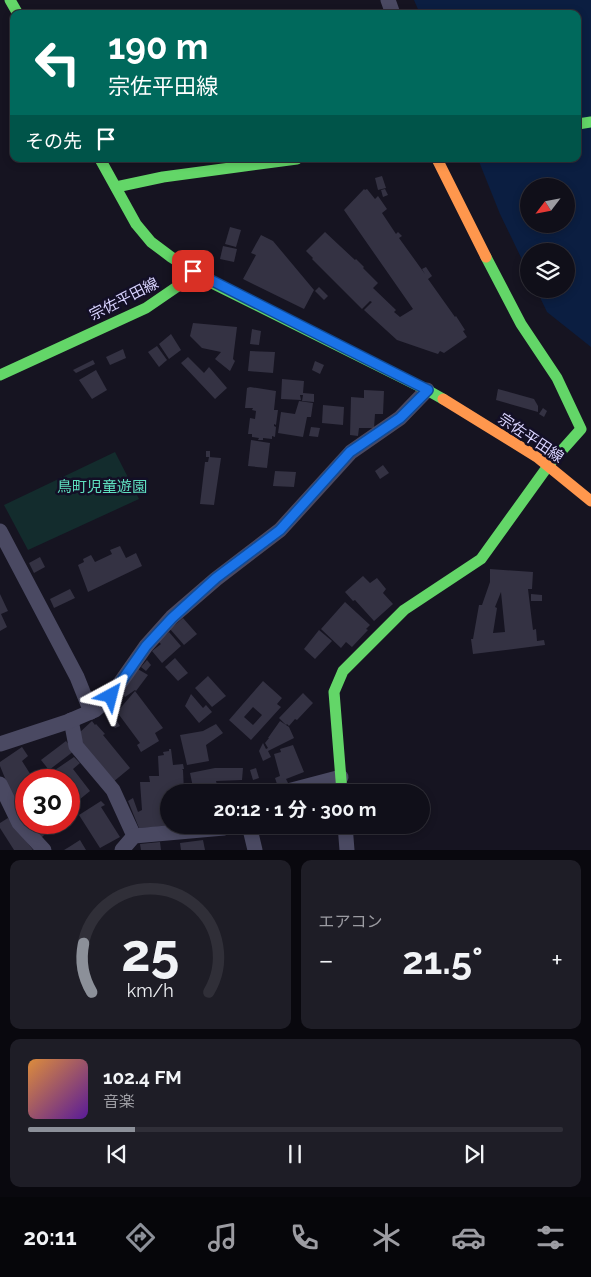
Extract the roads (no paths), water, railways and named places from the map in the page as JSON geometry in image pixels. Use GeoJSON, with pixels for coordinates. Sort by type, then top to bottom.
{"type":"FeatureCollection","features":[{"type":"Feature","properties":{"kind":"street"},"geometry":{"type":"LineString","coordinates":[[102,162],[136,225],[155,245],[193,271]]}},
{"type":"Feature","properties":{"kind":"street"},"geometry":{"type":"LineString","coordinates":[[116,186],[163,177],[275,162]]}},
{"type":"Feature","properties":{"kind":"street"},"geometry":{"type":"LineString","coordinates":[[341,784],[334,692],[343,671],[404,610],[481,559],[548,466],[581,429],[557,378],[516,315],[438,162]]}},
{"type":"Feature","properties":{"kind":"street","name":"宗佐平田線"},"geometry":{"type":"LineString","coordinates":[[0,375],[146,308],[166,296],[193,271],[428,390],[537,457],[591,501]]}},
{"type":"Feature","properties":{"kind":"street"},"geometry":{"type":"LineString","coordinates":[[0,744],[91,712],[111,696],[146,646],[172,618],[216,578],[280,530],[350,452],[400,418],[428,390]]}},
{"type":"Feature","properties":{"kind":"street"},"geometry":{"type":"LineString","coordinates":[[0,531],[77,677],[91,712]]}},
{"type":"Feature","properties":{"kind":"street"},"geometry":{"type":"LineString","coordinates":[[71,720],[76,746],[113,790],[134,836]]}},
{"type":"Feature","properties":{"kind":"street"},"geometry":{"type":"LineString","coordinates":[[314,784],[341,777]]}},
{"type":"Feature","properties":{"kind":"street"},"geometry":{"type":"LineString","coordinates":[[0,784],[19,823],[44,850]]}},
{"type":"Feature","properties":{"kind":"street"},"geometry":{"type":"LineString","coordinates":[[122,850],[134,836],[160,834]]}},
{"type":"Feature","properties":{"kind":"street"},"geometry":{"type":"LineString","coordinates":[[251,834],[255,850]]}},
{"type":"Feature","properties":{"kind":"street"},"geometry":{"type":"LineString","coordinates":[[346,834],[347,850]]}},
{"type":"Feature","properties":{"kind":"water"},"geometry":{"type":"Polygon","coordinates":[[[414,0],[591,0],[591,347],[547,312],[540,298],[575,298],[575,243],[520,243],[520,255],[500,214],[479,162],[581,162],[581,10],[418,10],[414,0]]]}},
{"type":"Feature","properties":{"kind":"park label","name":"鳥町児童遊園"},"geometry":{"type":"Point","coordinates":[102,487]}}]}
